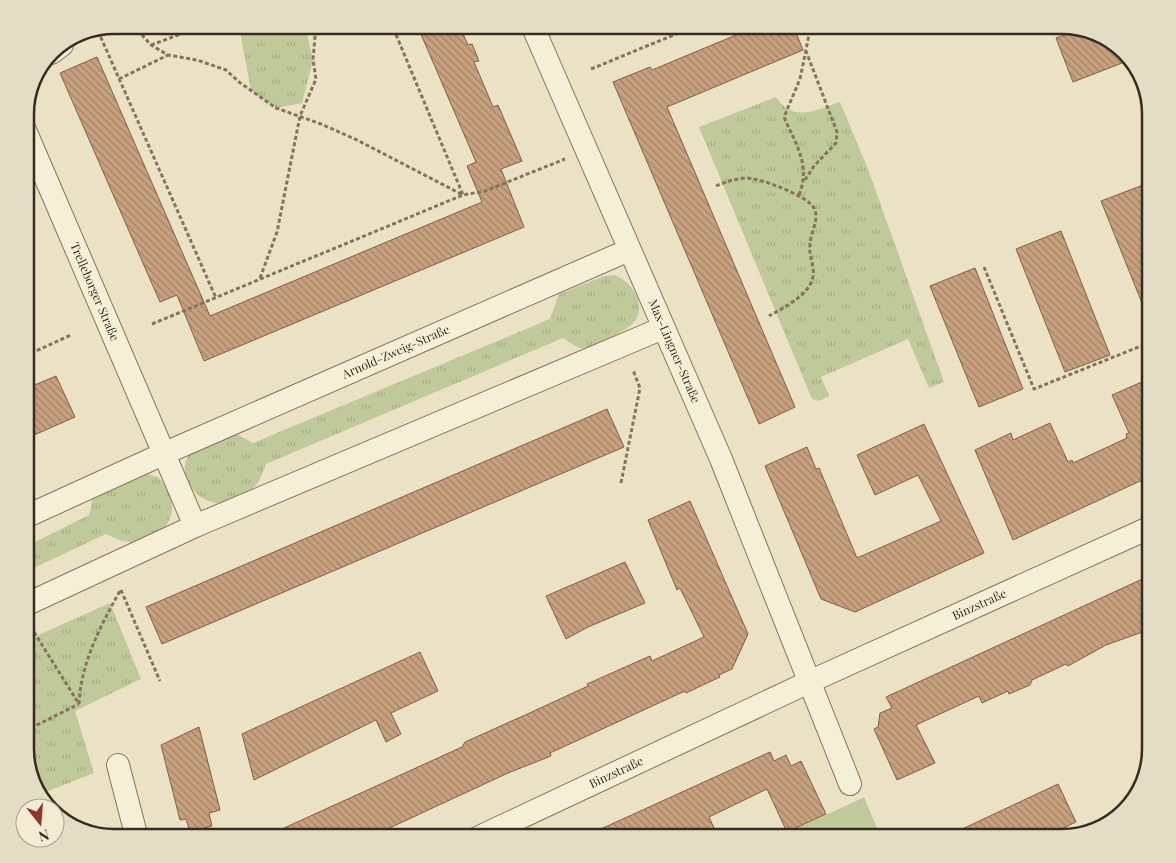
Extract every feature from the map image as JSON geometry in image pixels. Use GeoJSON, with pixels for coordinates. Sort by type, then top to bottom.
{"type":"FeatureCollection","features":[{"type":"Feature","properties":{"kind":"street","name":"Max-Lingner-Straße"},"geometry":{"type":"LineString","coordinates":[[536,34],[721,459],[808,682]]}},
{"type":"Feature","properties":{"kind":"street","name":"Trelleborger Straße"},"geometry":{"type":"LineString","coordinates":[[34,151],[163,454]]}},
{"type":"Feature","properties":{"kind":"street","name":"Arnold-Zweig-Straße"},"geometry":{"type":"LineString","coordinates":[[34,514],[163,454],[629,250]]}},
{"type":"Feature","properties":{"kind":"street"},"geometry":{"type":"LineString","coordinates":[[34,601],[195,526],[663,328]]}},
{"type":"Feature","properties":{"kind":"street"},"geometry":{"type":"LineString","coordinates":[[163,454],[195,526]]}},
{"type":"Feature","properties":{"kind":"street","name":"Binzstraße"},"geometry":{"type":"LineString","coordinates":[[496,829],[808,682],[1142,531]]}},
{"type":"Feature","properties":{"kind":"street"},"geometry":{"type":"LineString","coordinates":[[808,682],[850,784]]}},
{"type":"Feature","properties":{"kind":"street"},"geometry":{"type":"LineString","coordinates":[[118,765],[135,829]]}},
{"type":"Feature","properties":{"kind":"path"},"geometry":{"type":"LineString","coordinates":[[141,34],[151,45],[168,55],[197,60],[226,70],[239,82],[276,108],[357,140],[463,195]]}},
{"type":"Feature","properties":{"kind":"path"},"geometry":{"type":"LineString","coordinates":[[151,45],[181,34]]}},
{"type":"Feature","properties":{"kind":"path"},"geometry":{"type":"LineString","coordinates":[[260,279],[277,232],[300,116],[316,78],[314,60],[315,34]]}},
{"type":"Feature","properties":{"kind":"path"},"geometry":{"type":"LineString","coordinates":[[396,34],[463,195]]}},
{"type":"Feature","properties":{"kind":"path"},"geometry":{"type":"LineString","coordinates":[[591,69],[676,34]]}},
{"type":"Feature","properties":{"kind":"path"},"geometry":{"type":"LineString","coordinates":[[799,195],[804,180],[805,167],[784,117],[800,79],[809,34]]}},
{"type":"Feature","properties":{"kind":"path"},"geometry":{"type":"LineString","coordinates":[[100,35],[216,298]]}},
{"type":"Feature","properties":{"kind":"path"},"geometry":{"type":"LineString","coordinates":[[804,180],[814,166],[836,143],[837,132],[806,50]]}},
{"type":"Feature","properties":{"kind":"path"},"geometry":{"type":"LineString","coordinates":[[119,79],[168,55]]}},
{"type":"Feature","properties":{"kind":"path"},"geometry":{"type":"LineString","coordinates":[[152,324],[463,195],[485,191],[586,150]]}},
{"type":"Feature","properties":{"kind":"path"},"geometry":{"type":"LineString","coordinates":[[716,186],[732,180],[747,178],[766,181],[782,190],[809,200],[815,209],[816,220],[810,243],[810,256],[814,269],[812,280],[803,295],[769,316]]}},
{"type":"Feature","properties":{"kind":"path"},"geometry":{"type":"LineString","coordinates":[[984,267],[1034,389],[1142,346]]}},
{"type":"Feature","properties":{"kind":"path"},"geometry":{"type":"LineString","coordinates":[[34,352],[72,336]]}},
{"type":"Feature","properties":{"kind":"path"},"geometry":{"type":"LineString","coordinates":[[621,484],[640,388],[633,370]]}},
{"type":"Feature","properties":{"kind":"path"},"geometry":{"type":"LineString","coordinates":[[79,704],[85,664],[100,627],[121,589],[160,681]]}},
{"type":"Feature","properties":{"kind":"path"},"geometry":{"type":"LineString","coordinates":[[34,632],[79,704]]}},
{"type":"Feature","properties":{"kind":"path"},"geometry":{"type":"LineString","coordinates":[[34,726],[79,704]]}},
{"type":"Feature","properties":{"kind":"green space"},"geometry":{"type":"Polygon","coordinates":[[[240,34],[307,34],[313,60],[302,103],[276,108],[251,90],[240,34]]]}},
{"type":"Feature","properties":{"kind":"green space"},"geometry":{"type":"Polygon","coordinates":[[[776,97],[790,110],[797,112],[814,111],[840,102],[868,169],[944,382],[929,388],[908,339],[821,377],[829,396],[819,401],[812,399],[699,127],[776,97]]]}},
{"type":"Feature","properties":{"kind":"green space"},"geometry":{"type":"Polygon","coordinates":[[[614,275],[631,287],[638,300],[639,307],[635,321],[609,339],[592,346],[580,348],[563,338],[266,464],[254,487],[224,502],[211,502],[203,498],[190,486],[186,478],[186,462],[190,454],[205,443],[235,433],[253,443],[550,319],[559,294],[604,276],[614,275]]]}},
{"type":"Feature","properties":{"kind":"green space"},"geometry":{"type":"Polygon","coordinates":[[[140,472],[158,477],[171,499],[170,519],[156,534],[145,539],[129,542],[106,534],[34,568],[34,542],[89,515],[94,493],[140,472]]]}},
{"type":"Feature","properties":{"kind":"green space"},"geometry":{"type":"Polygon","coordinates":[[[110,603],[141,679],[75,711],[94,773],[46,792],[36,770],[34,755],[34,637],[110,603]]]}},
{"type":"Feature","properties":{"kind":"green space"},"geometry":{"type":"Polygon","coordinates":[[[864,797],[877,829],[795,829],[864,797]]]}},
{"type":"Feature","properties":{"kind":"building"},"geometry":{"type":"Polygon","coordinates":[[[421,34],[463,34],[468,45],[472,44],[479,61],[474,62],[493,107],[498,105],[522,161],[501,169],[524,227],[204,361],[177,295],[160,302],[60,73],[97,57],[210,316],[482,202],[467,166],[476,162],[421,34]]]}},
{"type":"Feature","properties":{"kind":"building"},"geometry":{"type":"Polygon","coordinates":[[[738,34],[797,34],[803,50],[667,107],[795,407],[759,424],[613,82],[650,67],[652,70],[738,34]]]}},
{"type":"Feature","properties":{"kind":"building"},"geometry":{"type":"Polygon","coordinates":[[[1073,34],[1088,38],[1111,50],[1124,62],[1073,82],[1056,38],[1073,34]]]}},
{"type":"Feature","properties":{"kind":"building"},"geometry":{"type":"Polygon","coordinates":[[[1142,185],[1142,303],[1101,201],[1142,185]]]}},
{"type":"Feature","properties":{"kind":"building"},"geometry":{"type":"Polygon","coordinates":[[[1061,231],[1110,355],[1065,372],[1016,249],[1061,231]]]}},
{"type":"Feature","properties":{"kind":"building"},"geometry":{"type":"Polygon","coordinates":[[[975,268],[1023,389],[979,407],[930,286],[975,268]]]}},
{"type":"Feature","properties":{"kind":"building"},"geometry":{"type":"Polygon","coordinates":[[[56,376],[75,417],[34,435],[34,385],[56,376]]]}},
{"type":"Feature","properties":{"kind":"building"},"geometry":{"type":"Polygon","coordinates":[[[1142,382],[1142,480],[1013,540],[975,450],[1011,433],[1013,440],[1050,423],[1068,462],[1072,460],[1073,463],[1127,438],[1126,434],[1129,433],[1112,395],[1142,382]]]}},
{"type":"Feature","properties":{"kind":"building"},"geometry":{"type":"Polygon","coordinates":[[[607,409],[624,447],[162,644],[146,607],[607,409]]]}},
{"type":"Feature","properties":{"kind":"building"},"geometry":{"type":"Polygon","coordinates":[[[924,424],[984,553],[855,612],[821,599],[765,466],[807,447],[816,469],[819,468],[857,558],[941,521],[918,475],[875,495],[857,455],[924,424]]]}},
{"type":"Feature","properties":{"kind":"building"},"geometry":{"type":"Polygon","coordinates":[[[690,501],[748,634],[732,669],[719,675],[720,677],[686,693],[685,691],[550,753],[551,756],[508,773],[387,829],[282,829],[462,747],[465,742],[588,686],[587,684],[650,656],[652,661],[704,637],[680,588],[677,590],[648,520],[690,501]]]}},
{"type":"Feature","properties":{"kind":"building"},"geometry":{"type":"Polygon","coordinates":[[[625,562],[645,603],[588,627],[566,639],[546,596],[625,562]]]}},
{"type":"Feature","properties":{"kind":"building"},"geometry":{"type":"Polygon","coordinates":[[[1142,579],[1142,632],[1106,645],[1068,666],[1066,664],[1032,680],[1030,685],[1009,694],[1008,691],[982,703],[979,696],[916,725],[935,763],[897,780],[874,729],[878,727],[880,713],[892,708],[886,697],[1142,579]]]}},
{"type":"Feature","properties":{"kind":"building"},"geometry":{"type":"Polygon","coordinates":[[[420,652],[438,691],[391,713],[401,734],[386,742],[376,720],[254,780],[242,734],[420,652]]]}},
{"type":"Feature","properties":{"kind":"building"},"geometry":{"type":"Polygon","coordinates":[[[199,727],[220,810],[209,813],[212,826],[201,829],[189,829],[186,819],[180,820],[161,745],[199,727]]]}},
{"type":"Feature","properties":{"kind":"building"},"geometry":{"type":"Polygon","coordinates":[[[770,752],[774,761],[786,755],[791,766],[801,761],[826,814],[794,829],[786,829],[767,789],[709,817],[714,828],[712,829],[601,829],[770,752]]]}},
{"type":"Feature","properties":{"kind":"building"},"geometry":{"type":"Polygon","coordinates":[[[1058,784],[1076,822],[1061,829],[962,829],[1058,784]]]}}]}
